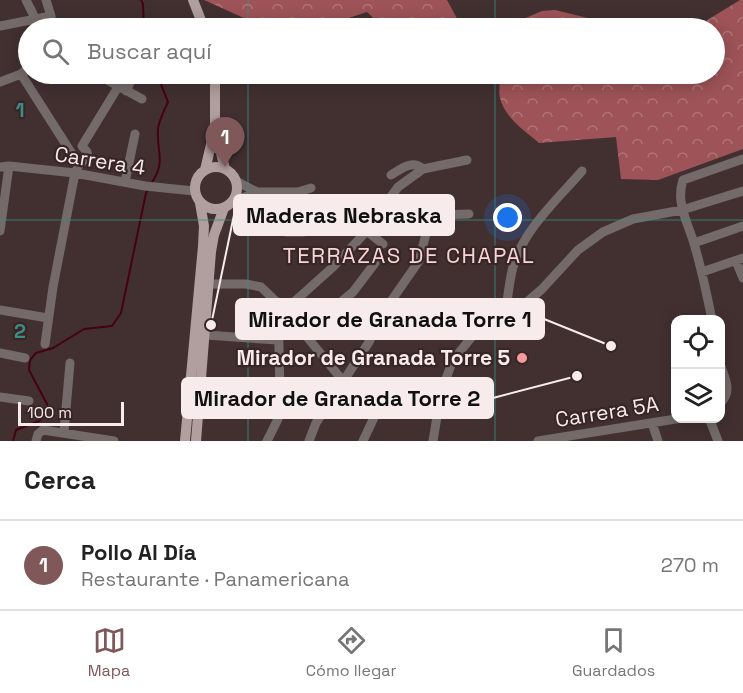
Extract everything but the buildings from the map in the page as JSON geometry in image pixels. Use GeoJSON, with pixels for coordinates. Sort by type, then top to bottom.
{"type":"FeatureCollection","features":[{"type":"Feature","properties":{"kind":"main road"},"geometry":{"type":"LineString","coordinates":[[193,0],[200,18]]}},
{"type":"Feature","properties":{"kind":"main road"},"geometry":{"type":"LineString","coordinates":[[196,441],[214,235],[237,192],[236,181],[225,169],[215,129],[214,84]]}},
{"type":"Feature","properties":{"kind":"main road"},"geometry":{"type":"LineString","coordinates":[[205,170],[215,129]]}},
{"type":"Feature","properties":{"kind":"main road"},"geometry":{"type":"LineString","coordinates":[[184,441],[204,226],[200,202],[194,191],[197,177],[205,170],[215,167],[225,169]]}},
{"type":"Feature","properties":{"kind":"main road"},"geometry":{"type":"LineString","coordinates":[[200,202],[208,209],[229,205]]}},
{"type":"Feature","properties":{"kind":"street"},"geometry":{"type":"LineString","coordinates":[[26,0],[35,18]]}},
{"type":"Feature","properties":{"kind":"street"},"geometry":{"type":"LineString","coordinates":[[46,0],[51,18]]}},
{"type":"Feature","properties":{"kind":"street"},"geometry":{"type":"LineString","coordinates":[[0,26],[18,22]]}},
{"type":"Feature","properties":{"kind":"street"},"geometry":{"type":"LineString","coordinates":[[0,82],[18,74]]}},
{"type":"Feature","properties":{"kind":"street"},"geometry":{"type":"LineString","coordinates":[[32,84],[77,169]]}},
{"type":"Feature","properties":{"kind":"street"},"geometry":{"type":"LineString","coordinates":[[113,84],[142,99]]}},
{"type":"Feature","properties":{"kind":"street"},"geometry":{"type":"LineString","coordinates":[[45,344],[77,169],[88,157],[82,146],[126,84]]}},
{"type":"Feature","properties":{"kind":"street"},"geometry":{"type":"LineString","coordinates":[[125,182],[135,134]]}},
{"type":"Feature","properties":{"kind":"street"},"geometry":{"type":"LineString","coordinates":[[711,315],[702,272],[682,210],[680,191],[683,180],[743,159]]}},
{"type":"Feature","properties":{"kind":"street"},"geometry":{"type":"LineString","coordinates":[[267,441],[278,419],[280,395],[277,340],[281,306],[333,267],[366,231],[398,187],[423,169],[467,160]]}},
{"type":"Feature","properties":{"kind":"street"},"geometry":{"type":"LineString","coordinates":[[391,175],[410,164],[419,165],[423,169]]}},
{"type":"Feature","properties":{"kind":"street"},"geometry":{"type":"LineString","coordinates":[[0,231],[5,167]]}},
{"type":"Feature","properties":{"kind":"street","name":"Carrera 4"},"geometry":{"type":"LineString","coordinates":[[5,167],[77,169],[150,187],[194,191]]}},
{"type":"Feature","properties":{"kind":"street"},"geometry":{"type":"LineString","coordinates":[[505,314],[514,265],[519,252],[545,214],[582,171]]}},
{"type":"Feature","properties":{"kind":"street"},"geometry":{"type":"LineString","coordinates":[[236,181],[257,192],[283,193],[311,188]]}},
{"type":"Feature","properties":{"kind":"street"},"geometry":{"type":"LineString","coordinates":[[433,440],[441,392],[453,360],[476,332],[487,323],[527,302],[578,250],[603,232],[633,219],[682,210],[743,191]]}},
{"type":"Feature","properties":{"kind":"street"},"geometry":{"type":"LineString","coordinates":[[229,205],[257,192]]}},
{"type":"Feature","properties":{"kind":"street"},"geometry":{"type":"LineString","coordinates":[[283,193],[281,224],[286,232],[303,232],[355,222],[384,244]]}},
{"type":"Feature","properties":{"kind":"street"},"geometry":{"type":"LineString","coordinates":[[309,441],[316,423],[369,342],[388,304],[419,261],[432,220],[437,215],[470,214]]}},
{"type":"Feature","properties":{"kind":"street"},"geometry":{"type":"LineString","coordinates":[[694,243],[743,226]]}},
{"type":"Feature","properties":{"kind":"street"},"geometry":{"type":"LineString","coordinates":[[702,272],[740,259],[743,278]]}},
{"type":"Feature","properties":{"kind":"street"},"geometry":{"type":"LineString","coordinates":[[303,334],[353,292],[375,263]]}},
{"type":"Feature","properties":{"kind":"street"},"geometry":{"type":"LineString","coordinates":[[210,284],[246,284],[261,287],[281,306],[343,381]]}},
{"type":"Feature","properties":{"kind":"street"},"geometry":{"type":"LineString","coordinates":[[0,310],[48,318]]}},
{"type":"Feature","properties":{"kind":"street"},"geometry":{"type":"LineString","coordinates":[[206,335],[277,340]]}},
{"type":"Feature","properties":{"kind":"street"},"geometry":{"type":"LineString","coordinates":[[0,353],[25,358]]}},
{"type":"Feature","properties":{"kind":"street"},"geometry":{"type":"LineString","coordinates":[[64,432],[70,363]]}},
{"type":"Feature","properties":{"kind":"street"},"geometry":{"type":"LineString","coordinates":[[725,380],[728,389],[725,396]]}},
{"type":"Feature","properties":{"kind":"street"},"geometry":{"type":"LineString","coordinates":[[0,397],[29,401]]}},
{"type":"Feature","properties":{"kind":"street"},"geometry":{"type":"LineString","coordinates":[[363,441],[378,409]]}},
{"type":"Feature","properties":{"kind":"street","name":"Carrera 5A"},"geometry":{"type":"LineString","coordinates":[[538,441],[671,420]]}},
{"type":"Feature","properties":{"kind":"street"},"geometry":{"type":"LineString","coordinates":[[652,423],[658,441]]}},
{"type":"Feature","properties":{"kind":"street"},"geometry":{"type":"LineString","coordinates":[[711,423],[718,441]]}},
{"type":"Feature","properties":{"kind":"street"},"geometry":{"type":"LineString","coordinates":[[36,441],[42,430],[114,441]]}},
{"type":"Feature","properties":{"kind":"green space"},"geometry":{"type":"Polygon","coordinates":[[[204,0],[447,0],[457,18],[373,18],[367,12],[349,18],[244,18],[204,0]]]}},
{"type":"Feature","properties":{"kind":"green space"},"geometry":{"type":"Polygon","coordinates":[[[743,0],[743,149],[658,180],[621,179],[616,137],[539,143],[516,124],[506,112],[499,95],[500,84],[725,84],[725,18],[711,18],[743,0]]]}},
{"type":"Feature","properties":{"kind":"green space"},"geometry":{"type":"Polygon","coordinates":[[[555,10],[588,18],[525,18],[542,11],[555,10]]]}},
{"type":"Feature","properties":{"kind":"waterway"},"geometry":{"type":"LineString","coordinates":[[141,0],[144,18]]}},
{"type":"Feature","properties":{"kind":"waterway"},"geometry":{"type":"LineString","coordinates":[[151,184],[159,169],[159,126],[168,102],[161,84]]}},
{"type":"Feature","properties":{"kind":"waterway"},"geometry":{"type":"LineString","coordinates":[[13,441],[16,430],[39,421],[47,413],[47,404],[29,370],[30,360],[36,353],[53,348],[84,329],[112,326],[121,313],[148,189]]}},
{"type":"Feature","properties":{"kind":"place","name":"Pollo Al Día"},"geometry":{"type":"Point","coordinates":[225,167]}},
{"type":"Feature","properties":{"kind":"place","name":"Maderas Nebraska"},"geometry":{"type":"Point","coordinates":[211,325]}},
{"type":"Feature","properties":{"kind":"place","name":"Mirador de Granada Torre 1"},"geometry":{"type":"Point","coordinates":[611,346]}},
{"type":"Feature","properties":{"kind":"place","name":"Mirador de Granada Torre 5"},"geometry":{"type":"Point","coordinates":[522,358]}},
{"type":"Feature","properties":{"kind":"place","name":"Mirador de Granada Torre 2"},"geometry":{"type":"Point","coordinates":[577,376]}},
{"type":"Feature","properties":{"kind":"district","name":"TERRAZAS DE CHAPAL"},"geometry":{"type":"Point","coordinates":[409,255]}}]}
